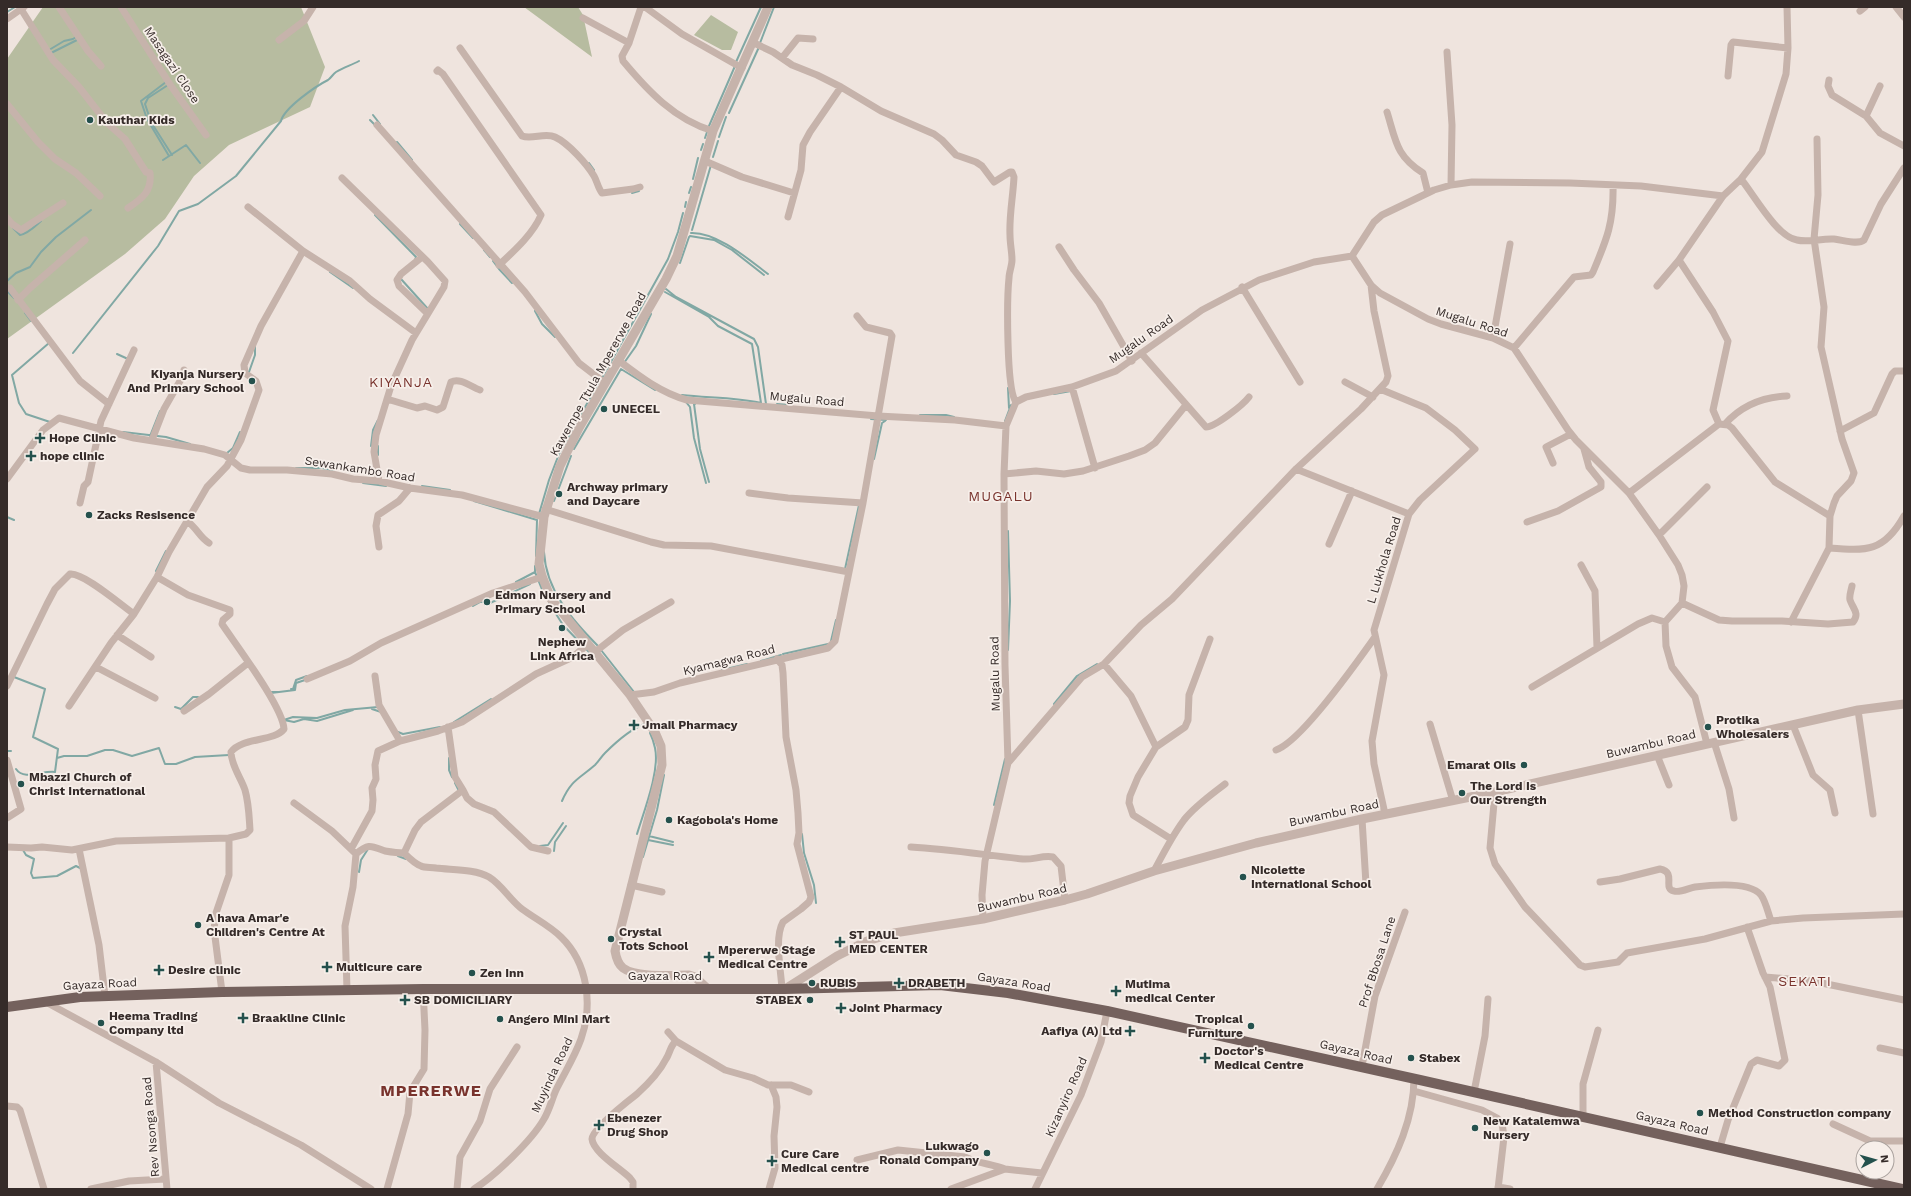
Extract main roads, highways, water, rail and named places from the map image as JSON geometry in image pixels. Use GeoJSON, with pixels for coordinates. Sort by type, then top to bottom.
{"type":"FeatureCollection","features":[{"type":"Feature","properties":{"kind":"main road","name":"Gayaza Road"},"geometry":{"type":"LineString","coordinates":[[7,1007],[44,1001],[105,996],[222,992],[423,989],[783,989],[940,985],[1008,993],[1107,1011],[1362,1066],[1902,1189]]}},
{"type":"Feature","properties":{"kind":"waterway"},"geometry":{"type":"LineString","coordinates":[[7,12],[15,7]]}},
{"type":"Feature","properties":{"kind":"waterway"},"geometry":{"type":"LineString","coordinates":[[736,62],[761,7]]}},
{"type":"Feature","properties":{"kind":"waterway"},"geometry":{"type":"LineString","coordinates":[[760,43],[774,7]]}},
{"type":"Feature","properties":{"kind":"waterway"},"geometry":{"type":"LineString","coordinates":[[49,50],[64,41],[76,37]]}},
{"type":"Feature","properties":{"kind":"waterway"},"geometry":{"type":"LineString","coordinates":[[51,53],[79,39]]}},
{"type":"Feature","properties":{"kind":"waterway"},"geometry":{"type":"LineString","coordinates":[[729,113],[759,47]]}},
{"type":"Feature","properties":{"kind":"waterway"},"geometry":{"type":"LineString","coordinates":[[73,353],[158,246],[179,211],[198,204],[236,176],[294,104],[316,87],[328,80],[336,72],[359,61]]}},
{"type":"Feature","properties":{"kind":"waterway"},"geometry":{"type":"LineString","coordinates":[[709,126],[735,66]]}},
{"type":"Feature","properties":{"kind":"waterway"},"geometry":{"type":"LineString","coordinates":[[166,82],[141,101],[147,119],[169,156]]}},
{"type":"Feature","properties":{"kind":"waterway"},"geometry":{"type":"LineString","coordinates":[[168,85],[148,98],[145,104],[151,122],[172,155]]}},
{"type":"Feature","properties":{"kind":"waterway"},"geometry":{"type":"LineString","coordinates":[[373,115],[380,124]]}},
{"type":"Feature","properties":{"kind":"waterway"},"geometry":{"type":"LineString","coordinates":[[719,137],[726,117]]}},
{"type":"Feature","properties":{"kind":"waterway"},"geometry":{"type":"LineString","coordinates":[[370,120],[375,125]]}},
{"type":"Feature","properties":{"kind":"waterway"},"geometry":{"type":"LineString","coordinates":[[705,138],[707,132]]}},
{"type":"Feature","properties":{"kind":"waterway"},"geometry":{"type":"LineString","coordinates":[[713,157],[718,141]]}},
{"type":"Feature","properties":{"kind":"waterway"},"geometry":{"type":"LineString","coordinates":[[397,142],[412,160]]}},
{"type":"Feature","properties":{"kind":"waterway"},"geometry":{"type":"LineString","coordinates":[[701,150],[703,144]]}},
{"type":"Feature","properties":{"kind":"waterway"},"geometry":{"type":"LineString","coordinates":[[163,160],[186,145],[200,163]]}},
{"type":"Feature","properties":{"kind":"waterway"},"geometry":{"type":"LineString","coordinates":[[693,179],[698,158]]}},
{"type":"Feature","properties":{"kind":"waterway"},"geometry":{"type":"LineString","coordinates":[[589,163],[594,170]]}},
{"type":"Feature","properties":{"kind":"waterway"},"geometry":{"type":"LineString","coordinates":[[692,230],[711,165]]}},
{"type":"Feature","properties":{"kind":"waterway"},"geometry":{"type":"LineString","coordinates":[[689,193],[691,187]]}},
{"type":"Feature","properties":{"kind":"waterway"},"geometry":{"type":"LineString","coordinates":[[632,193],[639,191]]}},
{"type":"Feature","properties":{"kind":"waterway"},"geometry":{"type":"LineString","coordinates":[[685,207],[686,202]]}},
{"type":"Feature","properties":{"kind":"waterway"},"geometry":{"type":"LineString","coordinates":[[7,281],[16,273],[30,267],[41,252],[56,237],[91,210]]}},
{"type":"Feature","properties":{"kind":"waterway"},"geometry":{"type":"LineString","coordinates":[[602,378],[668,259],[683,213]]}},
{"type":"Feature","properties":{"kind":"waterway"},"geometry":{"type":"LineString","coordinates":[[375,215],[416,257],[415,260]]}},
{"type":"Feature","properties":{"kind":"waterway"},"geometry":{"type":"LineString","coordinates":[[13,228],[20,235],[29,231],[41,221]]}},
{"type":"Feature","properties":{"kind":"waterway"},"geometry":{"type":"LineString","coordinates":[[460,224],[473,238]]}},
{"type":"Feature","properties":{"kind":"waterway"},"geometry":{"type":"LineString","coordinates":[[691,233],[701,234],[722,242],[742,254],[768,274]]}},
{"type":"Feature","properties":{"kind":"waterway"},"geometry":{"type":"LineString","coordinates":[[690,236],[714,240],[732,250],[764,275]]}},
{"type":"Feature","properties":{"kind":"waterway"},"geometry":{"type":"LineString","coordinates":[[680,263],[689,237]]}},
{"type":"Feature","properties":{"kind":"waterway"},"geometry":{"type":"LineString","coordinates":[[484,250],[490,257]]}},
{"type":"Feature","properties":{"kind":"waterway"},"geometry":{"type":"LineString","coordinates":[[493,261],[512,283]]}},
{"type":"Feature","properties":{"kind":"waterway"},"geometry":{"type":"LineString","coordinates":[[330,272],[353,288]]}},
{"type":"Feature","properties":{"kind":"waterway"},"geometry":{"type":"LineString","coordinates":[[401,279],[428,309]]}},
{"type":"Feature","properties":{"kind":"waterway"},"geometry":{"type":"LineString","coordinates":[[666,289],[676,297],[754,339],[758,347],[766,404]]}},
{"type":"Feature","properties":{"kind":"waterway"},"geometry":{"type":"LineString","coordinates":[[7,291],[14,298]]}},
{"type":"Feature","properties":{"kind":"waterway"},"geometry":{"type":"LineString","coordinates":[[665,292],[709,317],[718,326],[752,344],[761,403]]}},
{"type":"Feature","properties":{"kind":"waterway"},"geometry":{"type":"LineString","coordinates":[[535,311],[542,324],[555,337]]}},
{"type":"Feature","properties":{"kind":"waterway"},"geometry":{"type":"LineString","coordinates":[[25,313],[31,321]]}},
{"type":"Feature","properties":{"kind":"waterway"},"geometry":{"type":"LineString","coordinates":[[624,363],[636,346],[651,314]]}},
{"type":"Feature","properties":{"kind":"waterway"},"geometry":{"type":"LineString","coordinates":[[49,343],[12,375],[19,403],[26,414],[50,422]]}},
{"type":"Feature","properties":{"kind":"waterway"},"geometry":{"type":"LineString","coordinates":[[249,372],[255,355],[255,346]]}},
{"type":"Feature","properties":{"kind":"waterway"},"geometry":{"type":"LineString","coordinates":[[117,354],[128,359]]}},
{"type":"Feature","properties":{"kind":"waterway"},"geometry":{"type":"LineString","coordinates":[[574,449],[621,369],[655,390]]}},
{"type":"Feature","properties":{"kind":"waterway"},"geometry":{"type":"LineString","coordinates":[[539,514],[549,480],[559,454],[599,382]]}},
{"type":"Feature","properties":{"kind":"waterway"},"geometry":{"type":"LineString","coordinates":[[1008,388],[1009,408]]}},
{"type":"Feature","properties":{"kind":"waterway"},"geometry":{"type":"LineString","coordinates":[[1054,394],[1071,391]]}},
{"type":"Feature","properties":{"kind":"waterway"},"geometry":{"type":"LineString","coordinates":[[682,395],[761,403]]}},
{"type":"Feature","properties":{"kind":"waterway"},"geometry":{"type":"LineString","coordinates":[[686,402],[690,407],[694,438],[706,483]]}},
{"type":"Feature","properties":{"kind":"waterway"},"geometry":{"type":"LineString","coordinates":[[695,404],[700,449],[709,482]]}},
{"type":"Feature","properties":{"kind":"waterway"},"geometry":{"type":"LineString","coordinates":[[777,404],[789,405]]}},
{"type":"Feature","properties":{"kind":"waterway"},"geometry":{"type":"LineString","coordinates":[[1005,421],[1011,405]]}},
{"type":"Feature","properties":{"kind":"waterway"},"geometry":{"type":"LineString","coordinates":[[150,436],[160,411]]}},
{"type":"Feature","properties":{"kind":"waterway"},"geometry":{"type":"LineString","coordinates":[[920,415],[946,415],[954,417]]}},
{"type":"Feature","properties":{"kind":"waterway"},"geometry":{"type":"LineString","coordinates":[[871,419],[886,420]]}},
{"type":"Feature","properties":{"kind":"waterway"},"geometry":{"type":"LineString","coordinates":[[371,446],[373,430],[378,420]]}},
{"type":"Feature","properties":{"kind":"waterway"},"geometry":{"type":"LineString","coordinates":[[874,459],[882,423],[885,421]]}},
{"type":"Feature","properties":{"kind":"waterway"},"geometry":{"type":"LineString","coordinates":[[123,432],[166,437],[190,444]]}},
{"type":"Feature","properties":{"kind":"waterway"},"geometry":{"type":"LineString","coordinates":[[227,453],[233,448],[240,432]]}},
{"type":"Feature","properties":{"kind":"waterway"},"geometry":{"type":"LineString","coordinates":[[378,446],[378,455]]}},
{"type":"Feature","properties":{"kind":"waterway"},"geometry":{"type":"LineString","coordinates":[[554,501],[571,456]]}},
{"type":"Feature","properties":{"kind":"waterway"},"geometry":{"type":"LineString","coordinates":[[296,468],[322,468],[334,471]]}},
{"type":"Feature","properties":{"kind":"waterway"},"geometry":{"type":"LineString","coordinates":[[363,483],[386,486]]}},
{"type":"Feature","properties":{"kind":"waterway"},"geometry":{"type":"LineString","coordinates":[[422,486],[450,490]]}},
{"type":"Feature","properties":{"kind":"waterway"},"geometry":{"type":"LineString","coordinates":[[474,501],[537,520],[536,556]]}},
{"type":"Feature","properties":{"kind":"waterway"},"geometry":{"type":"LineString","coordinates":[[845,569],[859,505]]}},
{"type":"Feature","properties":{"kind":"waterway"},"geometry":{"type":"LineString","coordinates":[[7,517],[14,520]]}},
{"type":"Feature","properties":{"kind":"waterway"},"geometry":{"type":"LineString","coordinates":[[1008,531],[1010,601],[1008,650]]}},
{"type":"Feature","properties":{"kind":"waterway"},"geometry":{"type":"LineString","coordinates":[[156,571],[166,551]]}},
{"type":"Feature","properties":{"kind":"waterway"},"geometry":{"type":"LineString","coordinates":[[544,552],[546,566],[555,592],[571,616],[599,647]]}},
{"type":"Feature","properties":{"kind":"waterway"},"geometry":{"type":"LineString","coordinates":[[535,566],[535,572],[546,599]]}},
{"type":"Feature","properties":{"kind":"waterway"},"geometry":{"type":"LineString","coordinates":[[516,582],[535,572]]}},
{"type":"Feature","properties":{"kind":"waterway"},"geometry":{"type":"LineString","coordinates":[[473,606],[482,601],[486,605],[530,584]]}},
{"type":"Feature","properties":{"kind":"waterway"},"geometry":{"type":"LineString","coordinates":[[549,603],[563,625],[590,653]]}},
{"type":"Feature","properties":{"kind":"waterway"},"geometry":{"type":"LineString","coordinates":[[831,641],[836,620]]}},
{"type":"Feature","properties":{"kind":"waterway"},"geometry":{"type":"LineString","coordinates":[[783,654],[828,644]]}},
{"type":"Feature","properties":{"kind":"waterway"},"geometry":{"type":"LineString","coordinates":[[601,650],[634,692]]}},
{"type":"Feature","properties":{"kind":"waterway"},"geometry":{"type":"LineString","coordinates":[[761,661],[781,655]]}},
{"type":"Feature","properties":{"kind":"waterway"},"geometry":{"type":"LineString","coordinates":[[722,670],[747,664]]}},
{"type":"Feature","properties":{"kind":"waterway"},"geometry":{"type":"LineString","coordinates":[[1054,704],[1077,676],[1097,664]]}},
{"type":"Feature","properties":{"kind":"waterway"},"geometry":{"type":"LineString","coordinates":[[291,689],[293,689],[296,680],[307,676]]}},
{"type":"Feature","properties":{"kind":"waterway"},"geometry":{"type":"LineString","coordinates":[[14,677],[45,689],[33,737],[58,749],[55,772],[29,775],[19,772],[16,769]]}},
{"type":"Feature","properties":{"kind":"waterway"},"geometry":{"type":"LineString","coordinates":[[271,693],[295,690],[296,683],[305,680]]}},
{"type":"Feature","properties":{"kind":"waterway"},"geometry":{"type":"LineString","coordinates":[[270,692],[279,692]]}},
{"type":"Feature","properties":{"kind":"waterway"},"geometry":{"type":"LineString","coordinates":[[175,707],[181,709],[193,697],[198,697]]}},
{"type":"Feature","properties":{"kind":"waterway"},"geometry":{"type":"LineString","coordinates":[[454,722],[491,699]]}},
{"type":"Feature","properties":{"kind":"waterway"},"geometry":{"type":"LineString","coordinates":[[284,720],[293,717],[317,718],[345,710],[378,707]]}},
{"type":"Feature","properties":{"kind":"waterway"},"geometry":{"type":"LineString","coordinates":[[372,709],[381,712]]}},
{"type":"Feature","properties":{"kind":"waterway"},"geometry":{"type":"LineString","coordinates":[[284,720],[294,722],[304,719],[317,721],[353,710]]}},
{"type":"Feature","properties":{"kind":"waterway"},"geometry":{"type":"LineString","coordinates":[[562,801],[572,784],[595,765],[614,745],[629,732],[645,724]]}},
{"type":"Feature","properties":{"kind":"waterway"},"geometry":{"type":"LineString","coordinates":[[398,732],[403,734],[440,727]]}},
{"type":"Feature","properties":{"kind":"waterway"},"geometry":{"type":"LineString","coordinates":[[637,834],[650,791],[655,768],[655,748],[650,733]]}},
{"type":"Feature","properties":{"kind":"waterway"},"geometry":{"type":"LineString","coordinates":[[57,758],[64,756],[87,756],[105,750],[113,750],[132,756],[159,748],[165,764],[176,764],[195,757],[229,755]]}},
{"type":"Feature","properties":{"kind":"waterway"},"geometry":{"type":"LineString","coordinates":[[449,758],[449,770],[452,777]]}},
{"type":"Feature","properties":{"kind":"waterway"},"geometry":{"type":"LineString","coordinates":[[994,805],[1005,759]]}},
{"type":"Feature","properties":{"kind":"waterway"},"geometry":{"type":"LineString","coordinates":[[643,857],[657,810],[664,775]]}},
{"type":"Feature","properties":{"kind":"waterway"},"geometry":{"type":"LineString","coordinates":[[455,783],[459,791]]}},
{"type":"Feature","properties":{"kind":"waterway"},"geometry":{"type":"LineString","coordinates":[[540,846],[548,845],[563,823]]}},
{"type":"Feature","properties":{"kind":"waterway"},"geometry":{"type":"LineString","coordinates":[[554,851],[555,842],[566,826]]}},
{"type":"Feature","properties":{"kind":"waterway"},"geometry":{"type":"LineString","coordinates":[[802,834],[804,853],[814,885],[816,903]]}},
{"type":"Feature","properties":{"kind":"waterway"},"geometry":{"type":"LineString","coordinates":[[649,836],[673,842]]}},
{"type":"Feature","properties":{"kind":"waterway"},"geometry":{"type":"LineString","coordinates":[[648,840],[673,845]]}},
{"type":"Feature","properties":{"kind":"waterway"},"geometry":{"type":"LineString","coordinates":[[359,872],[361,860],[368,849]]}},
{"type":"Feature","properties":{"kind":"waterway"},"geometry":{"type":"LineString","coordinates":[[23,850],[26,855],[34,859],[31,873],[33,878],[57,876],[76,866],[82,869]]}},
{"type":"Feature","properties":{"kind":"waterway"},"geometry":{"type":"LineString","coordinates":[[398,856],[406,859]]}},
{"type":"Feature","properties":{"kind":"place","name":"Kauthar Kids"},"geometry":{"type":"Point","coordinates":[90,120]}},
{"type":"Feature","properties":{"kind":"place","name":"Kiyanja Nursery And Primary School"},"geometry":{"type":"Point","coordinates":[252,381]}},
{"type":"Feature","properties":{"kind":"place","name":"UNECEL"},"geometry":{"type":"Point","coordinates":[604,409]}},
{"type":"Feature","properties":{"kind":"place","name":"Hope Clinic"},"geometry":{"type":"Point","coordinates":[40,438]}},
{"type":"Feature","properties":{"kind":"place","name":"hope clinic"},"geometry":{"type":"Point","coordinates":[31,456]}},
{"type":"Feature","properties":{"kind":"place","name":"Archway primary and Daycare"},"geometry":{"type":"Point","coordinates":[559,494]}},
{"type":"Feature","properties":{"kind":"place","name":"Zacks Resisence"},"geometry":{"type":"Point","coordinates":[89,515]}},
{"type":"Feature","properties":{"kind":"place","name":"Edmon Nursery and Primary School"},"geometry":{"type":"Point","coordinates":[487,602]}},
{"type":"Feature","properties":{"kind":"place","name":"Nephew Link Africa"},"geometry":{"type":"Point","coordinates":[562,628]}},
{"type":"Feature","properties":{"kind":"place","name":"Jmail Pharmacy"},"geometry":{"type":"Point","coordinates":[634,725]}},
{"type":"Feature","properties":{"kind":"place","name":"Protika Wholesalers"},"geometry":{"type":"Point","coordinates":[1708,727]}},
{"type":"Feature","properties":{"kind":"place","name":"Emarat Oils"},"geometry":{"type":"Point","coordinates":[1524,765]}},
{"type":"Feature","properties":{"kind":"place","name":"Mbazzi Church of Christ International"},"geometry":{"type":"Point","coordinates":[21,784]}},
{"type":"Feature","properties":{"kind":"place","name":"The Lord Is Our Strength"},"geometry":{"type":"Point","coordinates":[1462,793]}},
{"type":"Feature","properties":{"kind":"place","name":"Kagobola's Home"},"geometry":{"type":"Point","coordinates":[669,820]}},
{"type":"Feature","properties":{"kind":"place","name":"Nicolette International School"},"geometry":{"type":"Point","coordinates":[1243,877]}},
{"type":"Feature","properties":{"kind":"place","name":"A hava Amar'e Children's Centre At"},"geometry":{"type":"Point","coordinates":[198,925]}},
{"type":"Feature","properties":{"kind":"place","name":"Crystal Tots School"},"geometry":{"type":"Point","coordinates":[611,939]}},
{"type":"Feature","properties":{"kind":"place","name":"ST PAUL MED CENTER"},"geometry":{"type":"Point","coordinates":[840,942]}},
{"type":"Feature","properties":{"kind":"place","name":"Mpererwe Stage Medical Centre"},"geometry":{"type":"Point","coordinates":[709,957]}},
{"type":"Feature","properties":{"kind":"place","name":"Multicure care"},"geometry":{"type":"Point","coordinates":[327,967]}},
{"type":"Feature","properties":{"kind":"place","name":"Desire clinic"},"geometry":{"type":"Point","coordinates":[159,970]}},
{"type":"Feature","properties":{"kind":"place","name":"Zen Inn"},"geometry":{"type":"Point","coordinates":[472,973]}},
{"type":"Feature","properties":{"kind":"place","name":"RUBiS"},"geometry":{"type":"Point","coordinates":[812,983]}},
{"type":"Feature","properties":{"kind":"place","name":"DRABETH"},"geometry":{"type":"Point","coordinates":[899,983]}},
{"type":"Feature","properties":{"kind":"place","name":"Mutima medical Center"},"geometry":{"type":"Point","coordinates":[1116,991]}},
{"type":"Feature","properties":{"kind":"place","name":"SB DOMICILIARY"},"geometry":{"type":"Point","coordinates":[405,1000]}},
{"type":"Feature","properties":{"kind":"place","name":"STABEX"},"geometry":{"type":"Point","coordinates":[810,1000]}},
{"type":"Feature","properties":{"kind":"place","name":"Joint Pharmacy"},"geometry":{"type":"Point","coordinates":[841,1008]}},
{"type":"Feature","properties":{"kind":"place","name":"Braakline Clinic"},"geometry":{"type":"Point","coordinates":[243,1018]}},
{"type":"Feature","properties":{"kind":"place","name":"Angero Mini Mart"},"geometry":{"type":"Point","coordinates":[500,1019]}},
{"type":"Feature","properties":{"kind":"place","name":"Heema Trading Company ltd"},"geometry":{"type":"Point","coordinates":[101,1023]}},
{"type":"Feature","properties":{"kind":"place","name":"Tropical Furniture"},"geometry":{"type":"Point","coordinates":[1251,1026]}},
{"type":"Feature","properties":{"kind":"place","name":"Aafiya (A) Ltd"},"geometry":{"type":"Point","coordinates":[1130,1031]}},
{"type":"Feature","properties":{"kind":"place","name":"Doctor's Medical Centre"},"geometry":{"type":"Point","coordinates":[1205,1058]}},
{"type":"Feature","properties":{"kind":"place","name":"Stabex"},"geometry":{"type":"Point","coordinates":[1411,1058]}},
{"type":"Feature","properties":{"kind":"place","name":"Method Construction company"},"geometry":{"type":"Point","coordinates":[1700,1113]}},
{"type":"Feature","properties":{"kind":"place","name":"Ebenezer Drug Shop"},"geometry":{"type":"Point","coordinates":[599,1125]}},
{"type":"Feature","properties":{"kind":"place","name":"New Katalemwa Nursery"},"geometry":{"type":"Point","coordinates":[1475,1128]}},
{"type":"Feature","properties":{"kind":"place","name":"Lukwago Ronald Company"},"geometry":{"type":"Point","coordinates":[987,1153]}},
{"type":"Feature","properties":{"kind":"place","name":"Cure Care Medical centre"},"geometry":{"type":"Point","coordinates":[772,1161]}},
{"type":"Feature","properties":{"kind":"district","name":"KIYANJA"},"geometry":{"type":"Point","coordinates":[401,382]}},
{"type":"Feature","properties":{"kind":"district","name":"MUGALU"},"geometry":{"type":"Point","coordinates":[1001,496]}},
{"type":"Feature","properties":{"kind":"district","name":"SEKATI"},"geometry":{"type":"Point","coordinates":[1805,981]}},
{"type":"Feature","properties":{"kind":"district","name":"MPERERWE"},"geometry":{"type":"Point","coordinates":[431,1090]}}]}
